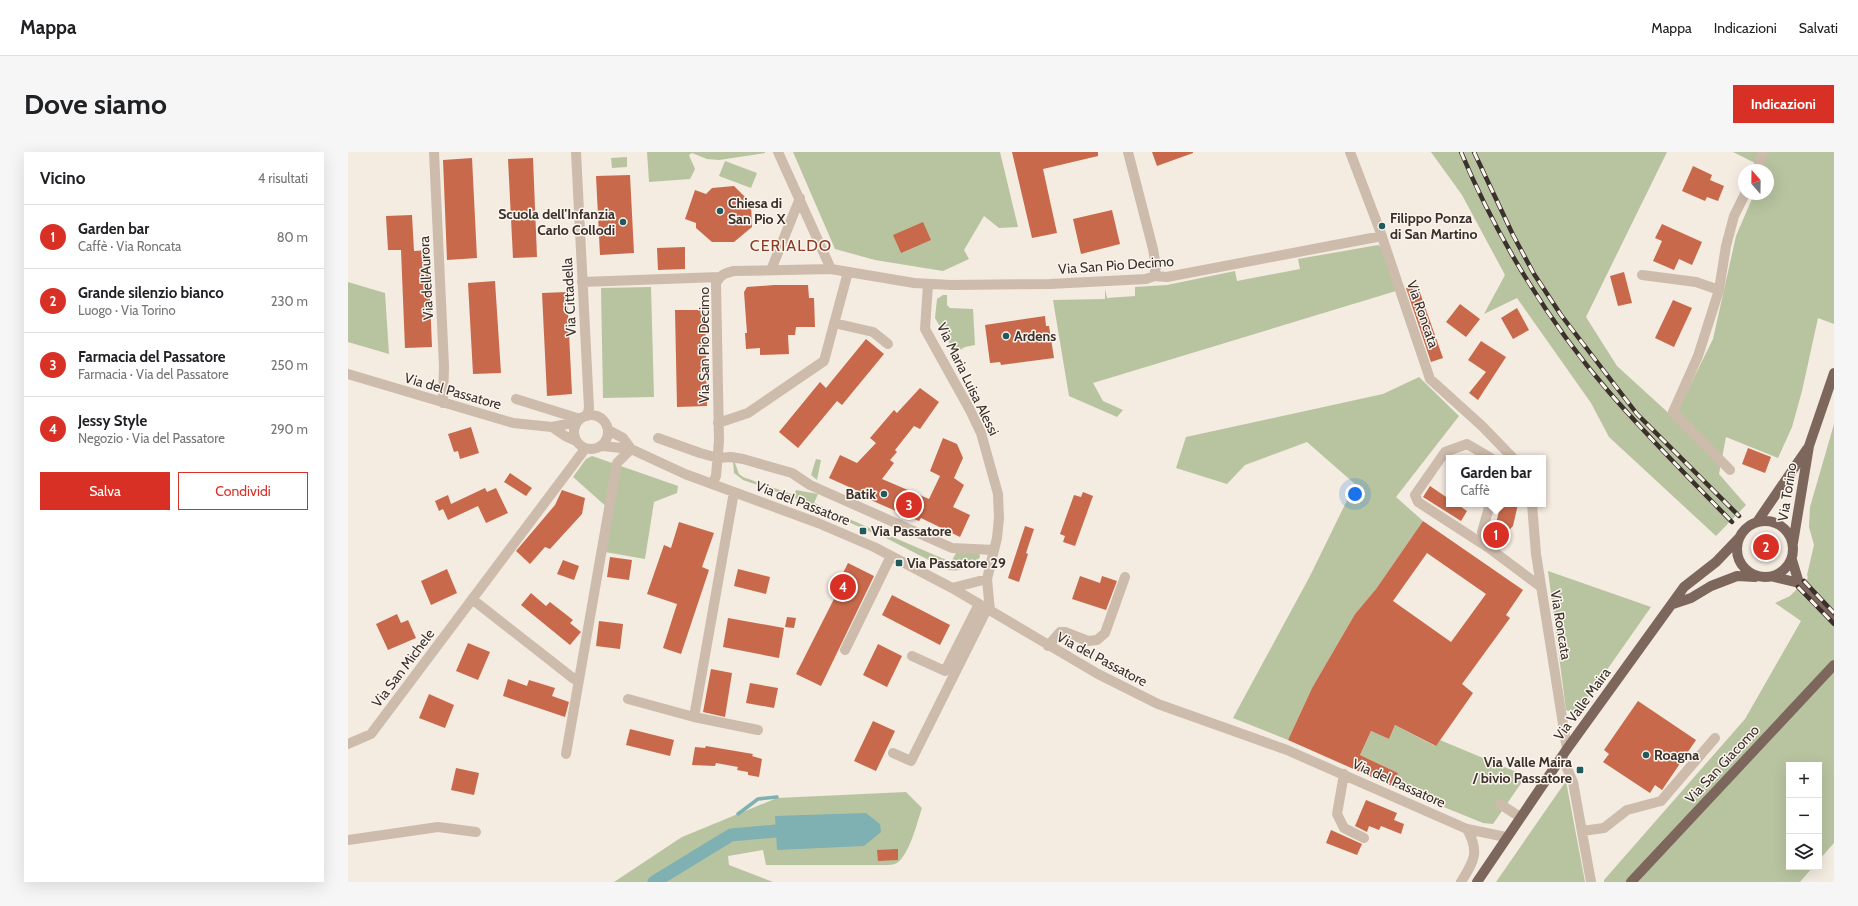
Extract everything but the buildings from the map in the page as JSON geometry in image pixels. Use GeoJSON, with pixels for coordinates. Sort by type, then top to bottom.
{"type":"FeatureCollection","features":[{"type":"Feature","properties":{"kind":"main road","name":"Via Torino"},"geometry":{"type":"LineString","coordinates":[[1793,543],[1809,446],[1834,373]]}},
{"type":"Feature","properties":{"kind":"main road","name":"Via Torino"},"geometry":{"type":"LineString","coordinates":[[1757,522],[1809,446]]}},
{"type":"Feature","properties":{"kind":"main road"},"geometry":{"type":"LineString","coordinates":[[1757,577],[1742,566],[1738,557],[1737,548],[1739,538],[1750,526],[1757,522],[1766,521],[1776,523],[1790,534],[1793,543],[1792,560],[1799,583],[1834,619]]}},
{"type":"Feature","properties":{"kind":"main road","name":"Via Valle Maira"},"geometry":{"type":"LineString","coordinates":[[1477,882],[1564,753],[1684,587],[1716,562],[1739,538]]}},
{"type":"Feature","properties":{"kind":"main road"},"geometry":{"type":"LineString","coordinates":[[1774,577],[1782,573],[1792,560]]}},
{"type":"Feature","properties":{"kind":"main road"},"geometry":{"type":"LineString","coordinates":[[1673,604],[1692,598],[1711,586],[1737,576],[1774,577],[1799,583]]}},
{"type":"Feature","properties":{"kind":"main road","name":"Via San Giacomo"},"geometry":{"type":"LineString","coordinates":[[1631,882],[1834,665]]}},
{"type":"Feature","properties":{"kind":"street","name":"Via dell'Aurora"},"geometry":{"type":"LineString","coordinates":[[434,152],[444,366],[443,403]]}},
{"type":"Feature","properties":{"kind":"street","name":"Via Cittadella"},"geometry":{"type":"LineString","coordinates":[[576,152],[589,408],[582,419]]}},
{"type":"Feature","properties":{"kind":"street"},"geometry":{"type":"LineString","coordinates":[[778,152],[831,269]]}},
{"type":"Feature","properties":{"kind":"street"},"geometry":{"type":"LineString","coordinates":[[1128,152],[1153,249],[1156,267],[1154,276]]}},
{"type":"Feature","properties":{"kind":"street","name":"Via Roncata"},"geometry":{"type":"LineString","coordinates":[[1350,152],[1382,236],[1430,379],[1502,453]]}},
{"type":"Feature","properties":{"kind":"street"},"geometry":{"type":"LineString","coordinates":[[1759,164],[1763,152]]}},
{"type":"Feature","properties":{"kind":"street"},"geometry":{"type":"LineString","coordinates":[[771,270],[800,198]]}},
{"type":"Feature","properties":{"kind":"street"},"geometry":{"type":"LineString","coordinates":[[1730,470],[1673,412],[1698,356],[1719,290],[1726,246],[1734,216],[1742,200]]}},
{"type":"Feature","properties":{"kind":"street","name":"Via San Pio Decimo"},"geometry":{"type":"LineString","coordinates":[[712,484],[716,476],[718,458],[716,283],[719,277],[734,271],[831,269],[928,284],[1050,284],[1146,279],[1154,276],[1168,277],[1382,236]]}},
{"type":"Feature","properties":{"kind":"street"},"geometry":{"type":"LineString","coordinates":[[718,423],[748,413],[824,361],[848,272]]}},
{"type":"Feature","properties":{"kind":"street"},"geometry":{"type":"LineString","coordinates":[[1642,275],[1696,282],[1719,290]]}},
{"type":"Feature","properties":{"kind":"street"},"geometry":{"type":"LineString","coordinates":[[582,282],[719,277]]}},
{"type":"Feature","properties":{"kind":"street","name":"Via Maria Luisa Alessi"},"geometry":{"type":"LineString","coordinates":[[928,284],[925,302],[926,329],[981,433],[998,494],[999,518],[994,550],[987,579],[985,608]]}},
{"type":"Feature","properties":{"kind":"street"},"geometry":{"type":"LineString","coordinates":[[834,323],[873,332],[888,344]]}},
{"type":"Feature","properties":{"kind":"street","name":"Via del Passatore"},"geometry":{"type":"LineString","coordinates":[[348,374],[513,423],[552,427],[582,419]]}},
{"type":"Feature","properties":{"kind":"street"},"geometry":{"type":"LineString","coordinates":[[516,398],[582,419],[598,417],[603,420],[608,430],[608,436],[602,446],[591,450],[586,449],[576,441],[574,432],[582,419]]}},
{"type":"Feature","properties":{"kind":"street","name":"Via del Passatore"},"geometry":{"type":"LineString","coordinates":[[552,427],[565,436],[576,441]]}},
{"type":"Feature","properties":{"kind":"street","name":"Via del Passatore"},"geometry":{"type":"LineString","coordinates":[[608,430],[623,438],[631,449]]}},
{"type":"Feature","properties":{"kind":"street"},"geometry":{"type":"LineString","coordinates":[[658,438],[718,458],[731,457],[743,459],[792,473],[810,485],[952,548],[994,550]]}},
{"type":"Feature","properties":{"kind":"street"},"geometry":{"type":"LineString","coordinates":[[1486,455],[1467,444],[1445,452],[1415,495],[1418,502],[1489,548],[1542,587]]}},
{"type":"Feature","properties":{"kind":"street","name":"Via del Passatore"},"geometry":{"type":"LineString","coordinates":[[602,446],[631,449],[712,484],[818,523],[891,556],[952,588],[1048,646],[1098,674],[1158,704],[1287,750],[1467,829],[1506,837]]}},
{"type":"Feature","properties":{"kind":"street","name":"Via San Michele"},"geometry":{"type":"LineString","coordinates":[[348,744],[370,734],[586,449]]}},
{"type":"Feature","properties":{"kind":"street"},"geometry":{"type":"LineString","coordinates":[[566,754],[617,464],[631,449]]}},
{"type":"Feature","properties":{"kind":"street","name":"Via del Passatore"},"geometry":{"type":"LineString","coordinates":[[694,717],[734,492]]}},
{"type":"Feature","properties":{"kind":"street"},"geometry":{"type":"LineString","coordinates":[[1489,507],[1482,532],[1489,548]]}},
{"type":"Feature","properties":{"kind":"street","name":"Via Roncata"},"geometry":{"type":"LineString","coordinates":[[1532,507],[1564,753],[1573,782],[1591,882]]}},
{"type":"Feature","properties":{"kind":"street"},"geometry":{"type":"LineString","coordinates":[[845,650],[891,556]]}},
{"type":"Feature","properties":{"kind":"street"},"geometry":{"type":"LineString","coordinates":[[1048,646],[1060,632],[1065,632],[1088,641],[1097,640],[1105,633],[1125,577]]}},
{"type":"Feature","properties":{"kind":"street"},"geometry":{"type":"LineString","coordinates":[[952,588],[987,579]]}},
{"type":"Feature","properties":{"kind":"street"},"geometry":{"type":"LineString","coordinates":[[472,599],[574,679]]}},
{"type":"Feature","properties":{"kind":"street"},"geometry":{"type":"LineString","coordinates":[[912,656],[945,670],[985,608]]}},
{"type":"Feature","properties":{"kind":"street"},"geometry":{"type":"LineString","coordinates":[[893,753],[911,760],[985,608]]}},
{"type":"Feature","properties":{"kind":"street"},"geometry":{"type":"LineString","coordinates":[[628,699],[694,717],[758,730]]}},
{"type":"Feature","properties":{"kind":"street"},"geometry":{"type":"LineString","coordinates":[[1582,831],[1604,828],[1627,810],[1661,801],[1677,784],[1714,738]]}},
{"type":"Feature","properties":{"kind":"street"},"geometry":{"type":"LineString","coordinates":[[1344,774],[1337,814],[1344,828],[1364,838]]}},
{"type":"Feature","properties":{"kind":"street"},"geometry":{"type":"LineString","coordinates":[[1500,804],[1520,817]]}},
{"type":"Feature","properties":{"kind":"street"},"geometry":{"type":"LineString","coordinates":[[348,840],[438,827],[476,832]]}},
{"type":"Feature","properties":{"kind":"street"},"geometry":{"type":"LineString","coordinates":[[1461,882],[1474,861],[1474,841],[1467,829]]}},
{"type":"Feature","properties":{"kind":"green space"},"geometry":{"type":"Polygon","coordinates":[[[647,152],[765,153],[719,160],[707,159],[692,153],[689,155],[695,169],[690,179],[649,182],[647,152]]]}},
{"type":"Feature","properties":{"kind":"green space"},"geometry":{"type":"Polygon","coordinates":[[[793,152],[1000,152],[1018,227],[999,228],[984,216],[964,250],[969,259],[943,271],[875,260],[835,249],[793,152]]]}},
{"type":"Feature","properties":{"kind":"green space"},"geometry":{"type":"Polygon","coordinates":[[[1431,152],[1667,152],[1586,317],[1617,366],[1674,418],[1713,339],[1736,236],[1751,200],[1774,200],[1774,164],[1757,164],[1733,152],[1834,152],[1834,324],[1818,318],[1802,391],[1792,427],[1778,458],[1726,437],[1719,474],[1746,505],[1716,536],[1609,437],[1591,403],[1517,298],[1484,314],[1505,275],[1462,195],[1431,152]]]}},
{"type":"Feature","properties":{"kind":"green space"},"geometry":{"type":"Polygon","coordinates":[[[627,157],[627,167],[612,168],[611,158],[627,157]]]}},
{"type":"Feature","properties":{"kind":"green space"},"geometry":{"type":"Polygon","coordinates":[[[725,161],[757,173],[751,188],[719,176],[725,161]]]}},
{"type":"Feature","properties":{"kind":"green space"},"geometry":{"type":"Polygon","coordinates":[[[1378,245],[1382,247],[1396,291],[1093,383],[1103,401],[1123,410],[1117,417],[1069,396],[1053,300],[1105,299],[1105,289],[1107,298],[1135,296],[1135,287],[1167,285],[1235,271],[1237,281],[1300,269],[1298,259],[1378,245]]]}},
{"type":"Feature","properties":{"kind":"green space"},"geometry":{"type":"Polygon","coordinates":[[[348,282],[385,293],[389,354],[348,342],[348,282]]]}},
{"type":"Feature","properties":{"kind":"green space"},"geometry":{"type":"Polygon","coordinates":[[[651,287],[654,397],[603,398],[601,288],[651,287]]]}},
{"type":"Feature","properties":{"kind":"green space"},"geometry":{"type":"Polygon","coordinates":[[[943,295],[947,295],[947,305],[950,308],[973,309],[975,345],[965,347],[955,353],[935,318],[937,299],[943,295]]]}},
{"type":"Feature","properties":{"kind":"green space"},"geometry":{"type":"Polygon","coordinates":[[[1419,377],[1459,416],[1396,497],[1423,521],[1376,589],[1355,614],[1312,688],[1288,740],[1233,718],[1310,576],[1355,484],[1307,442],[1245,465],[1227,484],[1176,468],[1186,437],[1383,394],[1419,377]]]}},
{"type":"Feature","properties":{"kind":"green space"},"geometry":{"type":"Polygon","coordinates":[[[1834,424],[1834,843],[1822,857],[1822,762],[1786,762],[1786,870],[1810,870],[1800,882],[1604,882],[1604,880],[1745,719],[1801,621],[1775,603],[1790,596],[1808,578],[1807,575],[1814,545],[1809,527],[1810,507],[1834,424]]]}},
{"type":"Feature","properties":{"kind":"green space"},"geometry":{"type":"Polygon","coordinates":[[[592,456],[678,486],[677,493],[654,502],[645,559],[605,552],[609,509],[573,477],[586,459],[592,456]]]}},
{"type":"Feature","properties":{"kind":"green space"},"geometry":{"type":"Polygon","coordinates":[[[816,459],[821,460],[817,480],[811,475],[816,459]]]}},
{"type":"Feature","properties":{"kind":"green space"},"geometry":{"type":"Polygon","coordinates":[[[733,461],[739,474],[743,477],[794,495],[796,490],[818,494],[814,503],[876,531],[875,534],[800,500],[743,480],[734,473],[733,461]]]}},
{"type":"Feature","properties":{"kind":"green space"},"geometry":{"type":"Polygon","coordinates":[[[888,535],[951,562],[956,553],[979,553],[980,557],[974,564],[966,568],[948,570],[886,538],[888,535]]]}},
{"type":"Feature","properties":{"kind":"green space"},"geometry":{"type":"Polygon","coordinates":[[[1548,571],[1651,607],[1576,714],[1566,710],[1548,571]]]}},
{"type":"Feature","properties":{"kind":"green space"},"geometry":{"type":"Polygon","coordinates":[[[1395,725],[1435,746],[1440,740],[1526,776],[1493,824],[1483,823],[1392,786],[1398,773],[1360,755],[1371,731],[1389,739],[1395,725]]]}},
{"type":"Feature","properties":{"kind":"green space"},"geometry":{"type":"Polygon","coordinates":[[[1566,781],[1585,882],[1496,882],[1566,781]]]}},
{"type":"Feature","properties":{"kind":"green space"},"geometry":{"type":"Polygon","coordinates":[[[906,792],[922,808],[906,853],[902,859],[895,864],[766,865],[763,850],[728,856],[729,865],[773,882],[614,882],[682,837],[777,798],[906,792]]]}},
{"type":"Feature","properties":{"kind":"water"},"geometry":{"type":"Polygon","coordinates":[[[866,813],[880,824],[881,832],[864,846],[777,850],[775,816],[866,813]]]}},
{"type":"Feature","properties":{"kind":"waterway"},"geometry":{"type":"LineString","coordinates":[[738,814],[758,799],[777,797]]}},
{"type":"Feature","properties":{"kind":"waterway"},"geometry":{"type":"LineString","coordinates":[[654,882],[731,835],[776,831]]}},
{"type":"Feature","properties":{"kind":"railway"},"geometry":{"type":"LineString","coordinates":[[1461,152],[1490,215],[1507,247],[1565,337],[1624,409],[1669,458],[1732,522]]}},
{"type":"Feature","properties":{"kind":"railway"},"geometry":{"type":"LineString","coordinates":[[1474,152],[1513,235],[1534,274],[1561,315],[1637,414],[1739,516]]}},
{"type":"Feature","properties":{"kind":"railway"},"geometry":{"type":"LineString","coordinates":[[1804,581],[1834,613]]}},
{"type":"Feature","properties":{"kind":"railway"},"geometry":{"type":"LineString","coordinates":[[1798,587],[1834,624]]}},
{"type":"Feature","properties":{"kind":"place","name":"Chiesa di San Pio X"},"geometry":{"type":"Point","coordinates":[720,211]}},
{"type":"Feature","properties":{"kind":"place","name":"Scuola dell'Infanzia Carlo Collodi"},"geometry":{"type":"Point","coordinates":[623,222]}},
{"type":"Feature","properties":{"kind":"place","name":"Filippo Ponza di San Martino"},"geometry":{"type":"Point","coordinates":[1382,226]}},
{"type":"Feature","properties":{"kind":"place","name":"Ardens"},"geometry":{"type":"Point","coordinates":[1006,336]}},
{"type":"Feature","properties":{"kind":"place","name":"Batik"},"geometry":{"type":"Point","coordinates":[884,494]}},
{"type":"Feature","properties":{"kind":"place","name":"Farmacia del Passatore"},"geometry":{"type":"Point","coordinates":[909,505]}},
{"type":"Feature","properties":{"kind":"place","name":"Via Passatore"},"geometry":{"type":"Point","coordinates":[863,531]}},
{"type":"Feature","properties":{"kind":"place","name":"Garden bar"},"geometry":{"type":"Point","coordinates":[1496,535]}},
{"type":"Feature","properties":{"kind":"place","name":"Grande silenzio bianco"},"geometry":{"type":"Point","coordinates":[1766,547]}},
{"type":"Feature","properties":{"kind":"place","name":"Via Passatore 29"},"geometry":{"type":"Point","coordinates":[899,563]}},
{"type":"Feature","properties":{"kind":"place","name":"Jessy Style"},"geometry":{"type":"Point","coordinates":[843,587]}},
{"type":"Feature","properties":{"kind":"place","name":"Roagna"},"geometry":{"type":"Point","coordinates":[1646,755]}},
{"type":"Feature","properties":{"kind":"place","name":"Via Valle Maira / bivio Passatore"},"geometry":{"type":"Point","coordinates":[1580,770]}},
{"type":"Feature","properties":{"kind":"district","name":"CERIALDO"},"geometry":{"type":"Point","coordinates":[791,245]}}]}
